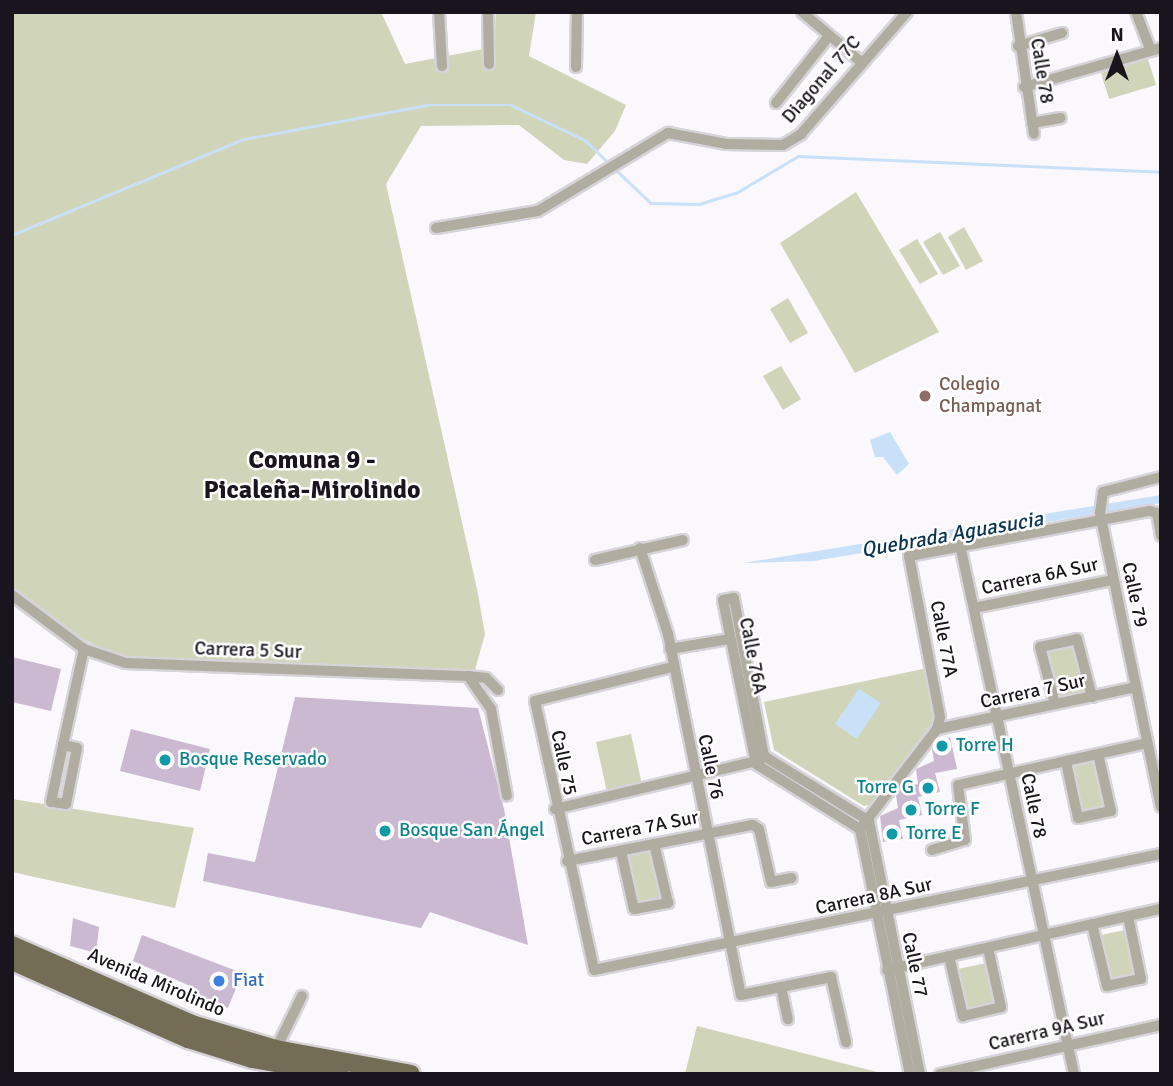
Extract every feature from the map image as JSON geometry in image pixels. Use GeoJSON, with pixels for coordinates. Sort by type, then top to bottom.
{"type":"FeatureCollection","features":[{"type":"Feature","properties":{"kind":"main road","name":"Avenida Mirolindo"},"geometry":{"type":"LineString","coordinates":[[12,945],[192,1024],[276,1049],[411,1074]]}},
{"type":"Feature","properties":{"kind":"main road","name":"Avenida Mirolindo"},"geometry":{"type":"LineString","coordinates":[[12,961],[188,1039],[252,1059],[340,1074]]}},
{"type":"Feature","properties":{"kind":"street"},"geometry":{"type":"LineString","coordinates":[[439,12],[442,66]]}},
{"type":"Feature","properties":{"kind":"street"},"geometry":{"type":"LineString","coordinates":[[488,12],[489,64]]}},
{"type":"Feature","properties":{"kind":"street"},"geometry":{"type":"LineString","coordinates":[[576,67],[577,12]]}},
{"type":"Feature","properties":{"kind":"street"},"geometry":{"type":"LineString","coordinates":[[802,12],[861,62]]}},
{"type":"Feature","properties":{"kind":"street","name":"Diagonal 77C"},"geometry":{"type":"LineString","coordinates":[[436,228],[538,211],[668,133],[726,144],[792,141],[907,12]]}},
{"type":"Feature","properties":{"kind":"street","name":"Calle 78"},"geometry":{"type":"LineString","coordinates":[[1016,12],[1018,46],[1033,129],[1061,118]]}},
{"type":"Feature","properties":{"kind":"street"},"geometry":{"type":"LineString","coordinates":[[1024,87],[1155,49],[1136,12]]}},
{"type":"Feature","properties":{"kind":"street"},"geometry":{"type":"LineString","coordinates":[[1018,46],[1062,33]]}},
{"type":"Feature","properties":{"kind":"street"},"geometry":{"type":"LineString","coordinates":[[776,103],[829,36]]}},
{"type":"Feature","properties":{"kind":"street","name":"Calle 79"},"geometry":{"type":"LineString","coordinates":[[1161,477],[1116,485],[1101,500],[1100,516],[1161,807]]}},
{"type":"Feature","properties":{"kind":"street"},"geometry":{"type":"LineString","coordinates":[[960,545],[1100,516],[1157,513],[1161,536]]}},
{"type":"Feature","properties":{"kind":"street"},"geometry":{"type":"LineString","coordinates":[[595,560],[683,540]]}},
{"type":"Feature","properties":{"kind":"street","name":"Calle 78"},"geometry":{"type":"LineString","coordinates":[[960,545],[1074,1074]]}},
{"type":"Feature","properties":{"kind":"street","name":"Calle 77A"},"geometry":{"type":"LineString","coordinates":[[937,729],[940,717],[909,556],[960,545]]}},
{"type":"Feature","properties":{"kind":"street","name":"Calle 76"},"geometry":{"type":"LineString","coordinates":[[640,548],[670,649],[741,996],[781,988]]}},
{"type":"Feature","properties":{"kind":"street","name":"Carrera 6A Sur"},"geometry":{"type":"LineString","coordinates":[[974,608],[1114,580]]}},
{"type":"Feature","properties":{"kind":"street","name":"Carrera 5 Sur"},"geometry":{"type":"LineString","coordinates":[[12,595],[84,649],[126,663],[468,676],[486,678],[498,690]]}},
{"type":"Feature","properties":{"kind":"street","name":"Calle 76A"},"geometry":{"type":"LineString","coordinates":[[740,659],[730,639],[723,600],[734,598],[740,659],[760,760]]}},
{"type":"Feature","properties":{"kind":"street"},"geometry":{"type":"LineString","coordinates":[[670,649],[730,639]]}},
{"type":"Feature","properties":{"kind":"street"},"geometry":{"type":"LineString","coordinates":[[1055,704],[1040,647],[1077,639],[1091,697]]}},
{"type":"Feature","properties":{"kind":"street"},"geometry":{"type":"LineString","coordinates":[[63,745],[77,748],[66,804],[51,802],[63,745],[84,649]]}},
{"type":"Feature","properties":{"kind":"street","name":"Calle 75"},"geometry":{"type":"LineString","coordinates":[[594,970],[566,861],[535,701],[672,667]]}},
{"type":"Feature","properties":{"kind":"street"},"geometry":{"type":"LineString","coordinates":[[468,676],[491,709],[507,796]]}},
{"type":"Feature","properties":{"kind":"street","name":"Carrera 7 Sur"},"geometry":{"type":"LineString","coordinates":[[937,729],[1136,688]]}},
{"type":"Feature","properties":{"kind":"street"},"geometry":{"type":"LineString","coordinates":[[760,760],[860,829],[869,821],[937,729]]}},
{"type":"Feature","properties":{"kind":"street"},"geometry":{"type":"LineString","coordinates":[[932,850],[965,840],[957,785],[1147,743]]}},
{"type":"Feature","properties":{"kind":"street"},"geometry":{"type":"LineString","coordinates":[[1066,762],[1078,818],[1111,811],[1098,754]]}},
{"type":"Feature","properties":{"kind":"street"},"geometry":{"type":"LineString","coordinates":[[760,760],[869,821]]}},
{"type":"Feature","properties":{"kind":"street","name":"Carrera 7A Sur"},"geometry":{"type":"LineString","coordinates":[[555,809],[695,778],[760,760]]}},
{"type":"Feature","properties":{"kind":"street","name":"Calle 77"},"geometry":{"type":"LineString","coordinates":[[869,821],[880,913]]}},
{"type":"Feature","properties":{"kind":"street","name":"Carrera 7A Sur"},"geometry":{"type":"LineString","coordinates":[[566,861],[753,825],[759,829],[771,882],[792,878]]}},
{"type":"Feature","properties":{"kind":"street","name":"Calle 77"},"geometry":{"type":"LineString","coordinates":[[860,829],[892,969],[910,1074]]}},
{"type":"Feature","properties":{"kind":"street"},"geometry":{"type":"LineString","coordinates":[[621,851],[634,909],[668,903],[654,844]]}},
{"type":"Feature","properties":{"kind":"street","name":"Carrera 8A Sur"},"geometry":{"type":"LineString","coordinates":[[594,970],[730,946],[1161,854]]}},
{"type":"Feature","properties":{"kind":"street"},"geometry":{"type":"LineString","coordinates":[[892,969],[1161,909]]}},
{"type":"Feature","properties":{"kind":"street"},"geometry":{"type":"LineString","coordinates":[[1092,924],[1107,986],[1141,979],[1128,916]]}},
{"type":"Feature","properties":{"kind":"street"},"geometry":{"type":"LineString","coordinates":[[949,956],[963,1016],[1001,1007],[988,948]]}},
{"type":"Feature","properties":{"kind":"street","name":"Calle 77"},"geometry":{"type":"LineString","coordinates":[[892,969],[920,1074]]}},
{"type":"Feature","properties":{"kind":"street"},"geometry":{"type":"LineString","coordinates":[[788,1019],[781,988],[831,977],[846,1042]]}},
{"type":"Feature","properties":{"kind":"street"},"geometry":{"type":"LineString","coordinates":[[276,1049],[302,996]]}},
{"type":"Feature","properties":{"kind":"street","name":"Carerra 9A Sur"},"geometry":{"type":"LineString","coordinates":[[940,1074],[1161,1025]]}},
{"type":"Feature","properties":{"kind":"green space"},"geometry":{"type":"Polygon","coordinates":[[[12,12],[381,12],[405,64],[494,47],[496,12],[536,12],[529,56],[626,105],[615,131],[587,164],[564,160],[519,125],[421,126],[386,184],[477,589],[485,634],[475,670],[127,660],[55,626],[12,589],[12,12]]]}},
{"type":"Feature","properties":{"kind":"green space"},"geometry":{"type":"Polygon","coordinates":[[[1148,59],[1156,85],[1109,99],[1101,73],[1148,59]]]}},
{"type":"Feature","properties":{"kind":"green space"},"geometry":{"type":"Polygon","coordinates":[[[856,192],[939,332],[855,373],[780,243],[856,192]]]}},
{"type":"Feature","properties":{"kind":"green space"},"geometry":{"type":"Polygon","coordinates":[[[964,227],[983,261],[966,270],[948,237],[964,227]]]}},
{"type":"Feature","properties":{"kind":"green space"},"geometry":{"type":"Polygon","coordinates":[[[940,232],[960,266],[943,275],[923,242],[940,232]]]}},
{"type":"Feature","properties":{"kind":"green space"},"geometry":{"type":"Polygon","coordinates":[[[917,239],[938,274],[920,284],[899,250],[917,239]]]}},
{"type":"Feature","properties":{"kind":"green space"},"geometry":{"type":"Polygon","coordinates":[[[788,298],[808,333],[790,343],[770,309],[788,298]]]}},
{"type":"Feature","properties":{"kind":"green space"},"geometry":{"type":"Polygon","coordinates":[[[781,366],[801,399],[783,410],[763,376],[781,366]]]}},
{"type":"Feature","properties":{"kind":"green space"},"geometry":{"type":"Polygon","coordinates":[[[1076,640],[1089,693],[1058,701],[1043,647],[1076,640]]]}},
{"type":"Feature","properties":{"kind":"green space"},"geometry":{"type":"Polygon","coordinates":[[[928,668],[936,719],[881,802],[864,806],[774,750],[764,702],[928,668]]]}},
{"type":"Feature","properties":{"kind":"green space"},"geometry":{"type":"Polygon","coordinates":[[[631,734],[642,785],[607,792],[596,742],[631,734]]]}},
{"type":"Feature","properties":{"kind":"green space"},"geometry":{"type":"Polygon","coordinates":[[[1098,761],[1109,810],[1080,816],[1068,767],[1098,761]]]}},
{"type":"Feature","properties":{"kind":"green space"},"geometry":{"type":"Polygon","coordinates":[[[12,799],[194,828],[175,908],[12,872],[12,799]]]}},
{"type":"Feature","properties":{"kind":"green space"},"geometry":{"type":"Polygon","coordinates":[[[653,851],[665,902],[637,907],[625,857],[653,851]]]}},
{"type":"Feature","properties":{"kind":"green space"},"geometry":{"type":"Polygon","coordinates":[[[1130,929],[1141,979],[1107,986],[1096,936],[1130,929]]]}},
{"type":"Feature","properties":{"kind":"green space"},"geometry":{"type":"Polygon","coordinates":[[[991,962],[1001,1007],[963,1016],[953,970],[991,962]]]}},
{"type":"Feature","properties":{"kind":"green space"},"geometry":{"type":"Polygon","coordinates":[[[697,1026],[885,1074],[685,1074],[697,1026]]]}},
{"type":"Feature","properties":{"kind":"water"},"geometry":{"type":"Polygon","coordinates":[[[890,432],[909,464],[897,475],[883,457],[875,457],[870,440],[890,432]]]}},
{"type":"Feature","properties":{"kind":"water","name":"Quebrada Aguasucia"},"geometry":{"type":"Polygon","coordinates":[[[1161,495],[1161,503],[814,561],[743,563],[1161,495]]]}},
{"type":"Feature","properties":{"kind":"water"},"geometry":{"type":"Polygon","coordinates":[[[859,689],[881,703],[857,739],[835,724],[859,689]]]}},
{"type":"Feature","properties":{"kind":"building"},"geometry":{"type":"Polygon","coordinates":[[[12,657],[61,669],[51,711],[12,702],[12,657]]]}},
{"type":"Feature","properties":{"kind":"building","name":"Bosque San Ángel"},"geometry":{"type":"Polygon","coordinates":[[[295,697],[478,708],[504,809],[528,945],[430,912],[421,928],[203,881],[208,853],[255,862],[295,697]]]}},
{"type":"Feature","properties":{"kind":"building","name":"Bosque Reservado"},"geometry":{"type":"Polygon","coordinates":[[[131,729],[210,749],[200,791],[120,771],[131,729]]]}},
{"type":"Feature","properties":{"kind":"building"},"geometry":{"type":"Polygon","coordinates":[[[950,737],[957,769],[935,773],[940,792],[918,797],[922,815],[899,820],[903,839],[883,842],[880,816],[898,808],[896,795],[903,787],[918,784],[916,769],[934,761],[932,749],[950,737]]]}},
{"type":"Feature","properties":{"kind":"building"},"geometry":{"type":"Polygon","coordinates":[[[73,918],[99,927],[96,953],[70,946],[73,918]]]}},
{"type":"Feature","properties":{"kind":"building"},"geometry":{"type":"Polygon","coordinates":[[[142,935],[242,973],[228,1008],[195,998],[197,989],[133,961],[142,935]]]}},
{"type":"Feature","properties":{"kind":"waterway"},"geometry":{"type":"LineString","coordinates":[[12,235],[244,139],[428,105],[511,105],[585,140],[609,163]]}},
{"type":"Feature","properties":{"kind":"waterway"},"geometry":{"type":"LineString","coordinates":[[614,168],[651,203],[699,204],[736,193],[798,156],[1161,172]]}},
{"type":"Feature","properties":{"kind":"place","name":"Colegio Champagnat"},"geometry":{"type":"Point","coordinates":[925,396]}},
{"type":"Feature","properties":{"kind":"place","name":"Torre H"},"geometry":{"type":"Point","coordinates":[942,746]}},
{"type":"Feature","properties":{"kind":"place","name":"Bosque Reservado"},"geometry":{"type":"Point","coordinates":[165,760]}},
{"type":"Feature","properties":{"kind":"place","name":"Torre G"},"geometry":{"type":"Point","coordinates":[928,788]}},
{"type":"Feature","properties":{"kind":"place","name":"Torre F"},"geometry":{"type":"Point","coordinates":[911,810]}},
{"type":"Feature","properties":{"kind":"place","name":"Bosque San Ángel"},"geometry":{"type":"Point","coordinates":[385,831]}},
{"type":"Feature","properties":{"kind":"place","name":"Torre E"},"geometry":{"type":"Point","coordinates":[892,834]}},
{"type":"Feature","properties":{"kind":"place","name":"Fiat"},"geometry":{"type":"Point","coordinates":[219,981]}},
{"type":"Feature","properties":{"kind":"district","name":"Comuna 9 - Picaleña-Mirolindo"},"geometry":{"type":"Point","coordinates":[312,476]}}]}
